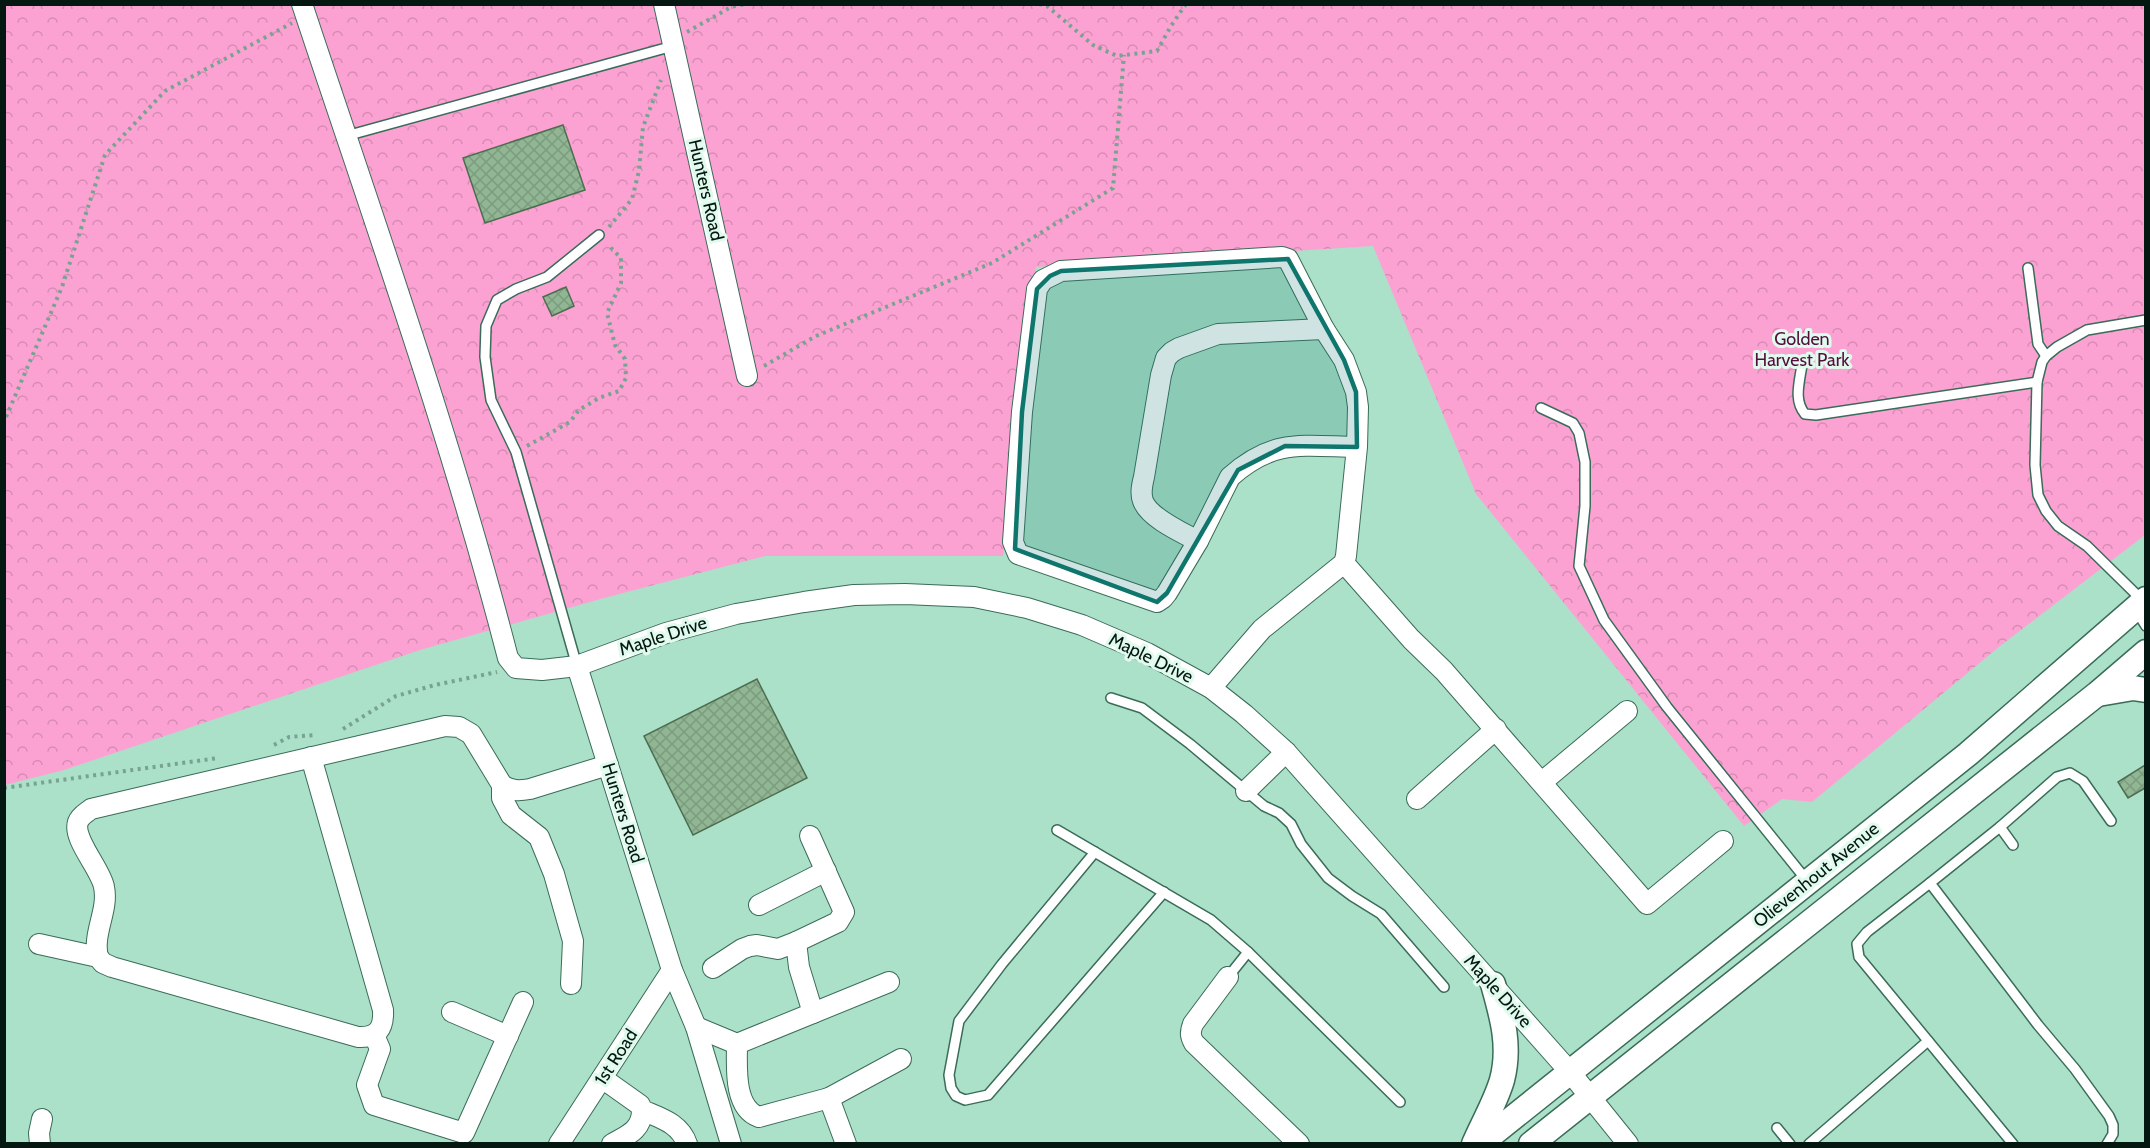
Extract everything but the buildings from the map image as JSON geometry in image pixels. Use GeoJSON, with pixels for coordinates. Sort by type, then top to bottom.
{"type":"FeatureCollection","features":[{"type":"Feature","properties":{"kind":"street","name":"Hunters Road"},"geometry":{"type":"LineString","coordinates":[[664,4],[747,376]]}},
{"type":"Feature","properties":{"kind":"street"},"geometry":{"type":"LineString","coordinates":[[304,10],[418,354],[476,543],[508,658],[516,668],[542,670],[577,666]]}},
{"type":"Feature","properties":{"kind":"street"},"geometry":{"type":"LineString","coordinates":[[1211,688],[1262,629],[1344,562],[1357,447],[1358,407],[1353,379],[1288,259],[1061,271],[1043,280],[1037,289],[1022,412],[1013,542],[1018,554],[1157,602],[1163,598],[1198,541],[1230,477],[1247,463],[1267,452],[1285,446],[1357,447]]}},
{"type":"Feature","properties":{"kind":"street"},"geometry":{"type":"LineString","coordinates":[[1198,541],[1152,514],[1143,501],[1145,466],[1166,358],[1179,348],[1218,334],[1324,329]]}},
{"type":"Feature","properties":{"kind":"street"},"geometry":{"type":"LineString","coordinates":[[1344,562],[1411,639],[1444,671],[1496,729],[1647,904],[1723,840]]}},
{"type":"Feature","properties":{"kind":"street","name":"Maple Drive"},"geometry":{"type":"LineString","coordinates":[[577,666],[666,633],[736,614],[854,595],[905,594],[974,597],[1038,611],[1082,625],[1147,653],[1211,688],[1286,752],[1570,1072],[1628,1143]]}},
{"type":"Feature","properties":{"kind":"street","name":"Olievenhout Avenue"},"geometry":{"type":"LineString","coordinates":[[1480,1143],[1968,754],[2142,609]]}},
{"type":"Feature","properties":{"kind":"street","name":"Olievenhout Avenue"},"geometry":{"type":"LineString","coordinates":[[1531,1143],[2097,694],[2145,651]]}},
{"type":"Feature","properties":{"kind":"street","name":"Hunters Road"},"geometry":{"type":"LineString","coordinates":[[577,666],[672,970],[696,1027],[731,1143]]}},
{"type":"Feature","properties":{"kind":"street"},"geometry":{"type":"LineString","coordinates":[[2097,694],[2133,688],[2145,690]]}},
{"type":"Feature","properties":{"kind":"street"},"geometry":{"type":"LineString","coordinates":[[1542,782],[1627,711]]}},
{"type":"Feature","properties":{"kind":"street"},"geometry":{"type":"LineString","coordinates":[[311,757],[383,1010],[384,1019],[374,1035],[369,1038],[358,1037],[103,963],[98,957],[97,946],[106,897],[101,876],[78,832],[78,823],[83,814],[91,809],[311,757],[445,726],[459,727],[471,734],[502,784],[517,791],[608,765]]}},
{"type":"Feature","properties":{"kind":"street"},"geometry":{"type":"LineString","coordinates":[[1417,799],[1496,729]]}},
{"type":"Feature","properties":{"kind":"street"},"geometry":{"type":"LineString","coordinates":[[1246,791],[1286,752]]}},
{"type":"Feature","properties":{"kind":"street"},"geometry":{"type":"LineString","coordinates":[[502,784],[502,798],[511,815],[538,837],[554,874],[573,941],[571,984]]}},
{"type":"Feature","properties":{"kind":"street"},"geometry":{"type":"LineString","coordinates":[[713,968],[742,949],[757,945],[778,948],[796,942],[842,918],[844,912],[810,836]]}},
{"type":"Feature","properties":{"kind":"street"},"geometry":{"type":"LineString","coordinates":[[759,905],[826,871]]}},
{"type":"Feature","properties":{"kind":"street"},"geometry":{"type":"LineString","coordinates":[[796,942],[800,967],[813,1013]]}},
{"type":"Feature","properties":{"kind":"street"},"geometry":{"type":"LineString","coordinates":[[39,944],[98,957]]}},
{"type":"Feature","properties":{"kind":"street","name":"1st Road"},"geometry":{"type":"LineString","coordinates":[[560,1143],[672,970]]}},
{"type":"Feature","properties":{"kind":"street"},"geometry":{"type":"LineString","coordinates":[[1228,977],[1193,1024],[1191,1039],[1299,1143]]}},
{"type":"Feature","properties":{"kind":"street"},"geometry":{"type":"LineString","coordinates":[[696,1027],[737,1044],[889,982]]}},
{"type":"Feature","properties":{"kind":"street"},"geometry":{"type":"LineString","coordinates":[[1474,1143],[1502,1081],[1505,1060],[1506,1039],[1492,984]]}},
{"type":"Feature","properties":{"kind":"street"},"geometry":{"type":"LineString","coordinates":[[374,1035],[380,1049],[367,1085],[374,1105],[464,1133],[523,1002]]}},
{"type":"Feature","properties":{"kind":"street"},"geometry":{"type":"LineString","coordinates":[[452,1012],[508,1036]]}},
{"type":"Feature","properties":{"kind":"street"},"geometry":{"type":"LineString","coordinates":[[737,1044],[737,1081],[746,1107],[754,1116],[759,1117],[829,1098],[901,1059]]}},
{"type":"Feature","properties":{"kind":"street"},"geometry":{"type":"LineString","coordinates":[[602,1078],[640,1105],[642,1110],[642,1120],[637,1129],[612,1143]]}},
{"type":"Feature","properties":{"kind":"street"},"geometry":{"type":"LineString","coordinates":[[829,1098],[846,1143]]}},
{"type":"Feature","properties":{"kind":"street"},"geometry":{"type":"LineString","coordinates":[[642,1110],[677,1126],[683,1132],[687,1143]]}},
{"type":"Feature","properties":{"kind":"street"},"geometry":{"type":"LineString","coordinates":[[40,1143],[39,1133],[42,1119]]}},
{"type":"Feature","properties":{"kind":"lane"},"geometry":{"type":"LineString","coordinates":[[346,136],[673,46]]}},
{"type":"Feature","properties":{"kind":"lane"},"geometry":{"type":"LineString","coordinates":[[577,666],[516,452],[491,400],[485,357],[486,326],[497,300],[516,289],[547,277],[599,235]]}},
{"type":"Feature","properties":{"kind":"lane"},"geometry":{"type":"LineString","coordinates":[[2028,268],[2038,344],[2046,356]]}},
{"type":"Feature","properties":{"kind":"lane"},"geometry":{"type":"LineString","coordinates":[[2142,609],[2087,546],[2058,526],[2046,511],[2038,495],[2035,465],[2037,382],[2042,362],[2046,356],[2087,330],[2145,320]]}},
{"type":"Feature","properties":{"kind":"lane"},"geometry":{"type":"LineString","coordinates":[[1802,364],[1798,392],[1799,407],[1805,414],[1816,415],[2037,382]]}},
{"type":"Feature","properties":{"kind":"lane"},"geometry":{"type":"LineString","coordinates":[[1541,408],[1573,423],[1579,433],[1585,462],[1585,506],[1579,566],[1604,620],[1667,707],[1808,882]]}},
{"type":"Feature","properties":{"kind":"lane"},"geometry":{"type":"LineString","coordinates":[[1111,698],[1142,708],[1190,744],[1264,806],[1279,813],[1291,824],[1300,844],[1328,878],[1381,914],[1444,987]]}},
{"type":"Feature","properties":{"kind":"lane"},"geometry":{"type":"LineString","coordinates":[[2013,1143],[1859,957],[1857,944],[1867,932],[2000,827],[2057,777],[2070,773],[2078,776],[2111,821]]}},
{"type":"Feature","properties":{"kind":"lane"},"geometry":{"type":"LineString","coordinates":[[2000,827],[2013,845]]}},
{"type":"Feature","properties":{"kind":"lane"},"geometry":{"type":"LineString","coordinates":[[1057,830],[1211,920],[1248,952],[1400,1102]]}},
{"type":"Feature","properties":{"kind":"lane"},"geometry":{"type":"LineString","coordinates":[[1095,852],[958,1021],[949,1075],[951,1088],[956,1096],[965,1100],[988,1095],[1164,892]]}},
{"type":"Feature","properties":{"kind":"lane"},"geometry":{"type":"LineString","coordinates":[[1930,883],[2109,1116],[2113,1125],[2113,1134],[2107,1143]]}},
{"type":"Feature","properties":{"kind":"lane"},"geometry":{"type":"LineString","coordinates":[[1228,977],[1248,952]]}},
{"type":"Feature","properties":{"kind":"lane"},"geometry":{"type":"LineString","coordinates":[[1809,1143],[1928,1041]]}},
{"type":"Feature","properties":{"kind":"lane"},"geometry":{"type":"LineString","coordinates":[[1777,1128],[1790,1143]]}},
{"type":"Feature","properties":{"kind":"path"},"geometry":{"type":"LineString","coordinates":[[673,46],[687,32],[731,7],[746,4]]}},
{"type":"Feature","properties":{"kind":"path"},"geometry":{"type":"LineString","coordinates":[[1039,4],[1047,6],[1093,45],[1117,56],[1157,51],[1186,4]]}},
{"type":"Feature","properties":{"kind":"path"},"geometry":{"type":"LineString","coordinates":[[6,417],[62,287],[105,155],[165,91],[304,10]]}},
{"type":"Feature","properties":{"kind":"path"},"geometry":{"type":"LineString","coordinates":[[747,376],[816,336],[992,263],[1113,188],[1124,55]]}},
{"type":"Feature","properties":{"kind":"path"},"geometry":{"type":"LineString","coordinates":[[516,452],[570,422],[579,410],[599,398],[619,391],[626,378],[625,359],[615,345],[607,313],[621,283],[621,258],[599,235],[611,225],[632,199],[639,171],[643,127],[661,78]]}},
{"type":"Feature","properties":{"kind":"path"},"geometry":{"type":"LineString","coordinates":[[334,731],[343,729],[396,696],[435,685],[516,668]]}},
{"type":"Feature","properties":{"kind":"path"},"geometry":{"type":"LineString","coordinates":[[270,747],[289,737],[325,733]]}},
{"type":"Feature","properties":{"kind":"path"},"geometry":{"type":"LineString","coordinates":[[4,788],[226,757]]}},
{"type":"Feature","properties":{"kind":"highlighted area"},"geometry":{"type":"Polygon","coordinates":[[[1288,259],[1344,360],[1356,392],[1357,447],[1285,446],[1238,470],[1167,593],[1157,602],[1015,549],[1022,412],[1037,289],[1050,276],[1061,271],[1288,259]]]}},
{"type":"Feature","properties":{"kind":"green space","name":"Golden Harvest Park"},"geometry":{"type":"Polygon","coordinates":[[[4,5],[2145,5],[2145,535],[2000,646],[1812,802],[1782,799],[1744,826],[1476,494],[1373,246],[1036,267],[1003,556],[765,556],[604,598],[420,650],[64,770],[5,785],[4,5]]]}}]}
